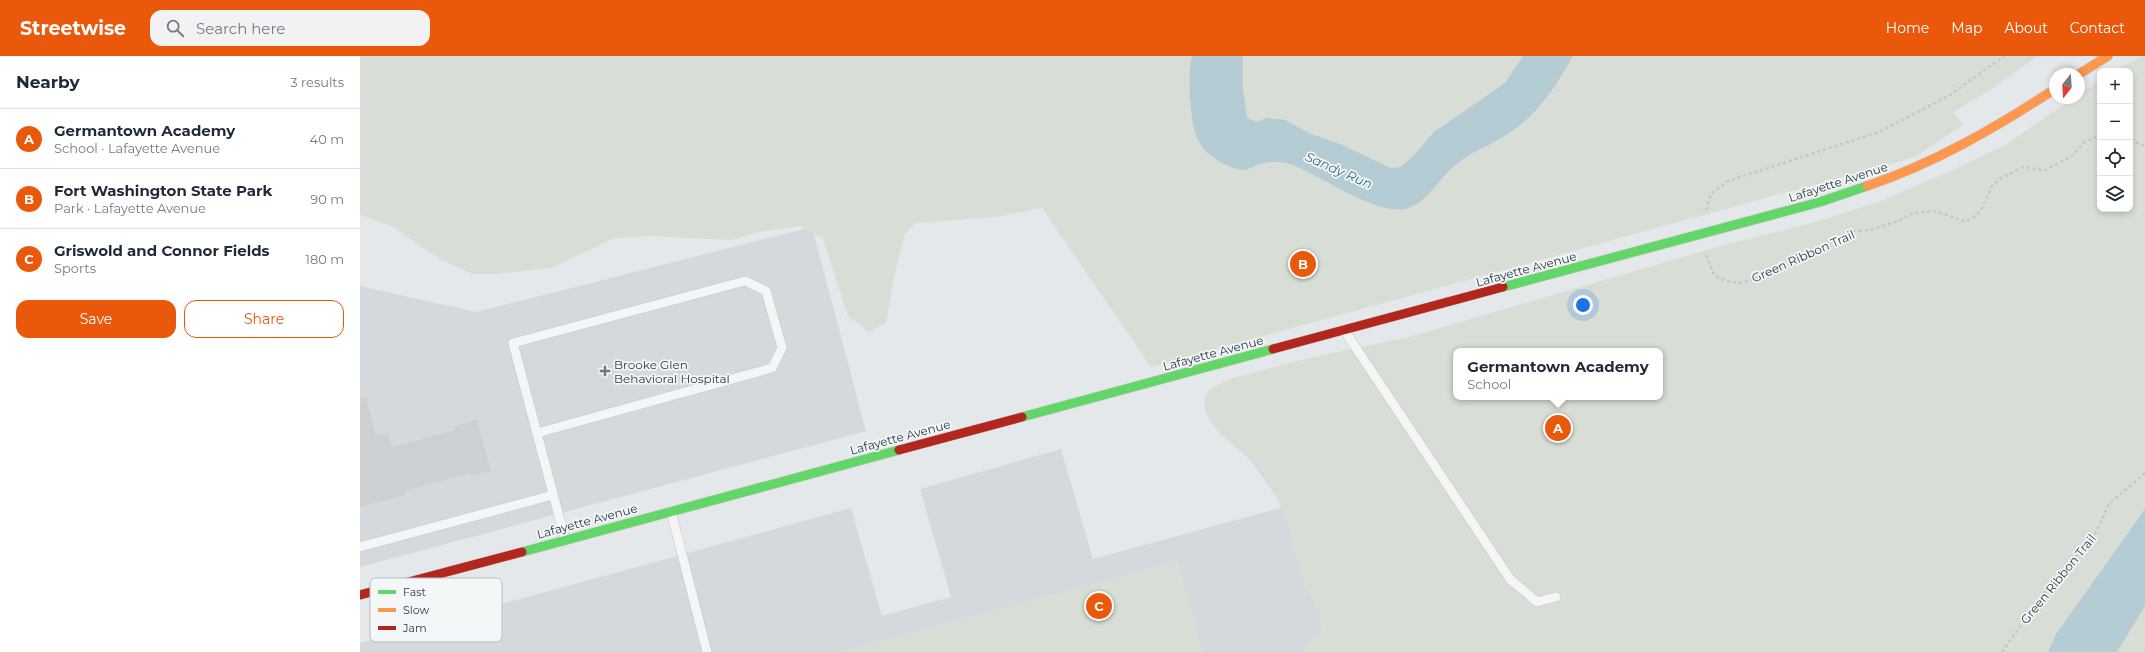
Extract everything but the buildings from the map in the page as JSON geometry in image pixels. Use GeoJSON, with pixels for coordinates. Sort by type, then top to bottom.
{"type":"FeatureCollection","features":[{"type":"Feature","properties":{"kind":"main road"},"geometry":{"type":"LineString","coordinates":[[2085,70],[2108,56]]}},
{"type":"Feature","properties":{"kind":"main road","name":"Lafayette Avenue"},"geometry":{"type":"LineString","coordinates":[[422,578],[1779,213],[1861,189],[1898,176],[1939,157],[1976,138],[2049,93]]}},
{"type":"Feature","properties":{"kind":"main road","name":"Lafayette Avenue"},"geometry":{"type":"LineString","coordinates":[[360,595],[370,592]]}},
{"type":"Feature","properties":{"kind":"lane"},"geometry":{"type":"LineString","coordinates":[[537,433],[772,368],[782,348],[766,291],[745,281],[513,343],[564,539]]}},
{"type":"Feature","properties":{"kind":"lane"},"geometry":{"type":"LineString","coordinates":[[1344,330],[1510,579],[1537,602],[1556,597]]}},
{"type":"Feature","properties":{"kind":"lane"},"geometry":{"type":"LineString","coordinates":[[360,547],[553,495]]}},
{"type":"Feature","properties":{"kind":"lane"},"geometry":{"type":"LineString","coordinates":[[671,512],[707,652]]}},
{"type":"Feature","properties":{"kind":"path"},"geometry":{"type":"LineString","coordinates":[[1705,215],[1708,199],[1711,194],[1728,181],[1885,129],[1950,95],[2004,56]]}},
{"type":"Feature","properties":{"kind":"path","name":"Green Ribbon Trail"},"geometry":{"type":"LineString","coordinates":[[1704,249],[1707,262],[1714,275],[1726,281],[1739,283],[1751,280],[1769,270],[1810,256],[1829,243],[1854,231],[1870,230],[1898,221],[1913,213],[1936,211],[1963,221],[1972,219],[1981,210],[1992,186],[2001,178],[2023,167],[2046,170],[2073,155],[2085,142],[2097,136]]}},
{"type":"Feature","properties":{"kind":"path"},"geometry":{"type":"LineString","coordinates":[[2133,141],[2145,146]]}},
{"type":"Feature","properties":{"kind":"path","name":"Green Ribbon Trail"},"geometry":{"type":"LineString","coordinates":[[2002,652],[2038,601],[2095,534],[2110,504],[2145,473]]}},
{"type":"Feature","properties":{"kind":"shaded area"},"geometry":{"type":"Polygon","coordinates":[[[360,56],[2038,56],[1992,89],[1954,112],[1963,125],[1915,157],[1151,367],[1042,208],[996,217],[916,223],[905,234],[894,277],[886,323],[869,332],[848,316],[823,239],[800,226],[758,232],[732,240],[651,236],[614,238],[552,268],[496,274],[473,274],[443,261],[391,226],[360,215],[360,56]]]}},
{"type":"Feature","properties":{"kind":"shaded area"},"geometry":{"type":"Polygon","coordinates":[[[2141,56],[2145,56],[2145,509],[2056,634],[2048,652],[1301,652],[1321,629],[1318,610],[1305,587],[1280,504],[1273,489],[1255,464],[1221,434],[1207,416],[1204,406],[1205,396],[1211,388],[1230,379],[1305,359],[1409,337],[1717,247],[1805,225],[1876,203],[1955,169],[2007,144],[2064,104],[2085,104],[2085,90],[2097,82],[2097,212],[2133,212],[2133,68],[2120,68],[2141,56]]]}},
{"type":"Feature","properties":{"kind":"shaded area","name":"Brooke Glen Behavioral Hospital"},"geometry":{"type":"Polygon","coordinates":[[[812,227],[866,431],[360,567],[360,286],[476,312],[812,227]]]}},
{"type":"Feature","properties":{"kind":"shaded area"},"geometry":{"type":"Polygon","coordinates":[[[1837,238],[1817,652],[360,652],[360,643],[370,640],[370,642],[502,642],[502,604],[851,508],[882,616],[951,597],[920,489],[1061,449],[1093,559],[1284,507],[1212,407],[1837,238]]]}},
{"type":"Feature","properties":{"kind":"shaded area"},"geometry":{"type":"Polygon","coordinates":[[[1178,561],[1203,652],[840,652],[1178,561]]]}},
{"type":"Feature","properties":{"kind":"shaded area"},"geometry":{"type":"Polygon","coordinates":[[[2145,606],[2145,652],[2117,652],[2143,608],[2145,606]]]}},
{"type":"Feature","properties":{"kind":"water","name":"Sandy Run"},"geometry":{"type":"Polygon","coordinates":[[[1192,56],[1243,56],[1243,89],[1247,118],[1257,122],[1267,118],[1285,120],[1311,134],[1340,144],[1391,168],[1401,167],[1416,153],[1434,132],[1505,83],[1523,56],[1573,56],[1559,80],[1544,101],[1526,120],[1503,137],[1460,161],[1420,202],[1405,209],[1393,209],[1364,201],[1293,165],[1276,162],[1267,163],[1244,170],[1231,167],[1211,156],[1201,146],[1195,133],[1193,123],[1190,98],[1190,64],[1192,56]]]}},
{"type":"Feature","properties":{"kind":"water"},"geometry":{"type":"Polygon","coordinates":[[[2145,509],[2145,606],[2117,652],[2048,652],[2056,634],[2145,509]]]}},
{"type":"Feature","properties":{"kind":"traffic: fast"},"geometry":{"type":"LineString","coordinates":[[1503,287],[1820,202],[1867,186]]}},
{"type":"Feature","properties":{"kind":"traffic: fast"},"geometry":{"type":"LineString","coordinates":[[1022,417],[1273,349]]}},
{"type":"Feature","properties":{"kind":"traffic: fast"},"geometry":{"type":"LineString","coordinates":[[522,552],[899,450]]}},
{"type":"Feature","properties":{"kind":"traffic: slow"},"geometry":{"type":"LineString","coordinates":[[2085,70],[2108,56]]}},
{"type":"Feature","properties":{"kind":"traffic: slow"},"geometry":{"type":"LineString","coordinates":[[1867,186],[1917,167],[1964,144],[2049,93]]}},
{"type":"Feature","properties":{"kind":"traffic: jam"},"geometry":{"type":"LineString","coordinates":[[1273,349],[1503,287]]}},
{"type":"Feature","properties":{"kind":"traffic: jam"},"geometry":{"type":"LineString","coordinates":[[899,450],[1022,417]]}},
{"type":"Feature","properties":{"kind":"traffic: jam"},"geometry":{"type":"LineString","coordinates":[[424,578],[522,552]]}},
{"type":"Feature","properties":{"kind":"traffic: jam"},"geometry":{"type":"LineString","coordinates":[[360,595],[370,592]]}},
{"type":"Feature","properties":{"kind":"place","name":"Fort Washington State Park"},"geometry":{"type":"Point","coordinates":[1303,264]}},
{"type":"Feature","properties":{"kind":"place","name":"Brooke Glen Behavioral Hospital"},"geometry":{"type":"Point","coordinates":[605,371]}},
{"type":"Feature","properties":{"kind":"place","name":"Germantown Academy"},"geometry":{"type":"Point","coordinates":[1558,428]}},
{"type":"Feature","properties":{"kind":"place","name":"Griswold and Connor Fields"},"geometry":{"type":"Point","coordinates":[1099,606]}}]}
